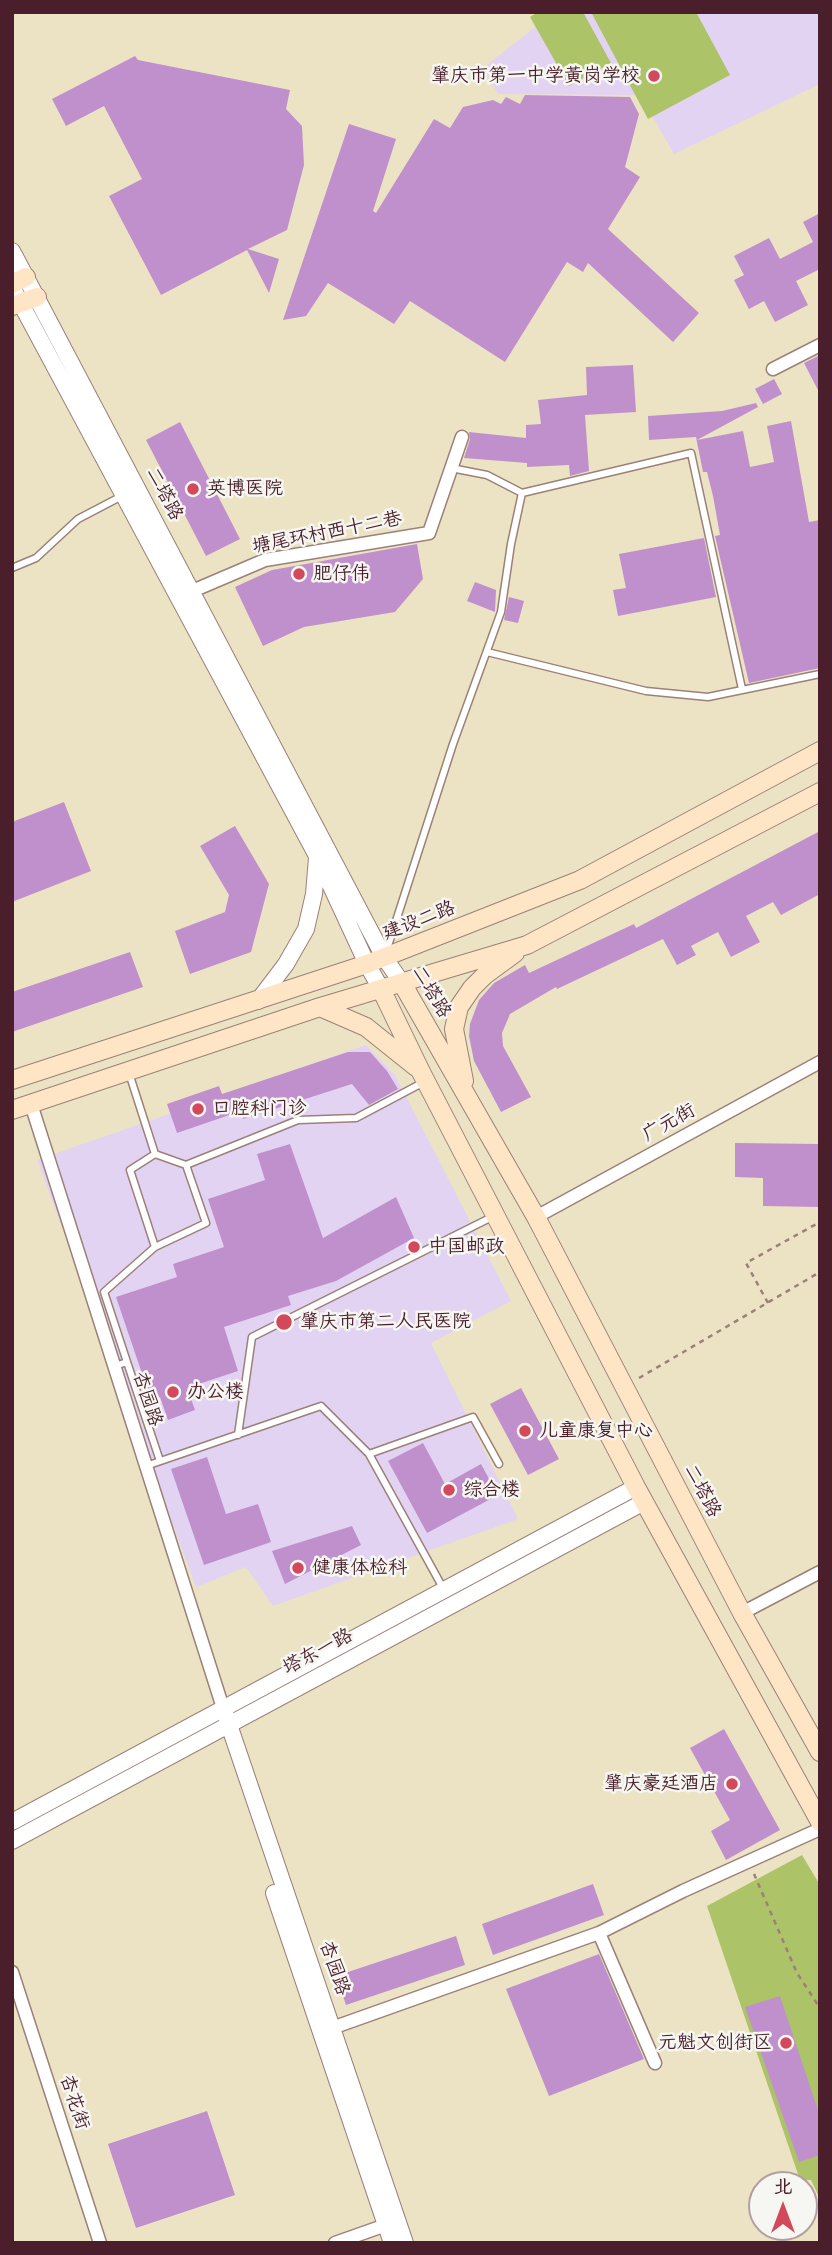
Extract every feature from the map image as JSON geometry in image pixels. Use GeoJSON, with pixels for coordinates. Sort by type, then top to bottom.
{"type":"FeatureCollection","features":[{"type":"Feature","properties":{"kind":"main road","name":"建设二路"},"geometry":{"type":"LineString","coordinates":[[12,1080],[367,964],[580,880],[820,751]]}},
{"type":"Feature","properties":{"kind":"main road"},"geometry":{"type":"LineString","coordinates":[[467,1095],[454,1029],[459,1007],[485,975],[527,944],[820,792]]}},
{"type":"Feature","properties":{"kind":"main road"},"geometry":{"type":"LineString","coordinates":[[580,880],[577,892],[583,905],[591,911]]}},
{"type":"Feature","properties":{"kind":"main road"},"geometry":{"type":"LineString","coordinates":[[12,1110],[320,1007],[527,944]]}},
{"type":"Feature","properties":{"kind":"main road","name":"二塔路"},"geometry":{"type":"LineString","coordinates":[[402,983],[536,1217],[816,1747]]}},
{"type":"Feature","properties":{"kind":"main road"},"geometry":{"type":"LineString","coordinates":[[381,989],[640,1495],[820,1822]]}},
{"type":"Feature","properties":{"kind":"main road"},"geometry":{"type":"LineString","coordinates":[[320,1007],[366,1027],[385,1040],[424,1076]]}},
{"type":"Feature","properties":{"kind":"street","name":"二塔路"},"geometry":{"type":"LineString","coordinates":[[12,251],[23,302],[124,495],[185,595],[381,989]]}},
{"type":"Feature","properties":{"kind":"street","name":"二塔路"},"geometry":{"type":"LineString","coordinates":[[23,302],[384,957],[402,983]]}},
{"type":"Feature","properties":{"kind":"street"},"geometry":{"type":"LineString","coordinates":[[773,369],[820,345]]}},
{"type":"Feature","properties":{"kind":"street","name":"塘尾环村西十二巷"},"geometry":{"type":"LineString","coordinates":[[185,595],[265,561],[429,533],[462,437]]}},
{"type":"Feature","properties":{"kind":"street"},"geometry":{"type":"LineString","coordinates":[[258,1001],[286,964],[306,929],[314,894],[317,856]]}},
{"type":"Feature","properties":{"kind":"street","name":"广元街"},"geometry":{"type":"LineString","coordinates":[[536,1217],[820,1062]]}},
{"type":"Feature","properties":{"kind":"street","name":"杏园路"},"geometry":{"type":"LineString","coordinates":[[31,1104],[121,1364],[146,1466],[223,1720],[392,2243]]}},
{"type":"Feature","properties":{"kind":"street","name":"塔东一路"},"geometry":{"type":"LineString","coordinates":[[12,1841],[444,1590],[640,1495]]}},
{"type":"Feature","properties":{"kind":"street","name":"塔东一路"},"geometry":{"type":"LineString","coordinates":[[12,1822],[168,1740],[223,1720],[640,1495]]}},
{"type":"Feature","properties":{"kind":"street"},"geometry":{"type":"LineString","coordinates":[[743,1613],[820,1572]]}},
{"type":"Feature","properties":{"kind":"street","name":"杏园路"},"geometry":{"type":"LineString","coordinates":[[223,1720],[405,2243]]}},
{"type":"Feature","properties":{"kind":"street"},"geometry":{"type":"LineString","coordinates":[[332,2028],[599,1933],[820,1829]]}},
{"type":"Feature","properties":{"kind":"street"},"geometry":{"type":"LineString","coordinates":[[599,1933],[655,2063]]}},
{"type":"Feature","properties":{"kind":"street","name":"杏花街"},"geometry":{"type":"LineString","coordinates":[[12,1972],[100,2243]]}},
{"type":"Feature","properties":{"kind":"street"},"geometry":{"type":"LineString","coordinates":[[335,2243],[386,2225]]}},
{"type":"Feature","properties":{"kind":"lane"},"geometry":{"type":"LineString","coordinates":[[451,468],[487,475],[522,493],[691,453],[742,690]]}},
{"type":"Feature","properties":{"kind":"lane"},"geometry":{"type":"LineString","coordinates":[[384,957],[453,744],[501,612],[522,493]]}},
{"type":"Feature","properties":{"kind":"lane"},"geometry":{"type":"LineString","coordinates":[[12,568],[36,558],[78,519],[124,495]]}},
{"type":"Feature","properties":{"kind":"lane"},"geometry":{"type":"LineString","coordinates":[[487,652],[646,691],[708,697],[820,674]]}},
{"type":"Feature","properties":{"kind":"lane"},"geometry":{"type":"LineString","coordinates":[[129,1071],[155,1154]]}},
{"type":"Feature","properties":{"kind":"lane"},"geometry":{"type":"LineString","coordinates":[[155,1154],[187,1165],[298,1120],[356,1118],[424,1076]]}},
{"type":"Feature","properties":{"kind":"lane"},"geometry":{"type":"LineString","coordinates":[[155,1154],[130,1171],[155,1247]]}},
{"type":"Feature","properties":{"kind":"lane"},"geometry":{"type":"LineString","coordinates":[[160,1461],[121,1364],[104,1292],[155,1247],[206,1223],[187,1165]]}},
{"type":"Feature","properties":{"kind":"lane"},"geometry":{"type":"LineString","coordinates":[[238,1434],[252,1337],[495,1215]]}},
{"type":"Feature","properties":{"kind":"lane"},"geometry":{"type":"LineString","coordinates":[[146,1466],[321,1406],[369,1454],[444,1590]]}},
{"type":"Feature","properties":{"kind":"lane"},"geometry":{"type":"LineString","coordinates":[[369,1454],[472,1417],[499,1464]]}},
{"type":"Feature","properties":{"kind":"path"},"geometry":{"type":"LineString","coordinates":[[768,1303],[746,1263],[820,1222]]}},
{"type":"Feature","properties":{"kind":"path"},"geometry":{"type":"LineString","coordinates":[[624,1387],[820,1272]]}},
{"type":"Feature","properties":{"kind":"path"},"geometry":{"type":"LineString","coordinates":[[749,1861],[797,1973],[820,2008]]}},
{"type":"Feature","properties":{"kind":"shaded area","name":"肇庆市第一中学黄岗学校"},"geometry":{"type":"Polygon","coordinates":[[[554,12],[820,12],[820,84],[674,154],[640,95],[498,94],[483,68],[554,12]]]}},
{"type":"Feature","properties":{"kind":"shaded area","name":"肇庆市第二人民医院"},"geometry":{"type":"Polygon","coordinates":[[[366,1045],[395,1075],[511,1301],[431,1343],[518,1519],[273,1606],[246,1567],[196,1587],[37,1160],[366,1045]]]}},
{"type":"Feature","properties":{"kind":"green space"},"geometry":{"type":"Polygon","coordinates":[[[538,12],[583,12],[611,63],[569,86],[530,17],[538,12]]]}},
{"type":"Feature","properties":{"kind":"green space"},"geometry":{"type":"Polygon","coordinates":[[[591,12],[696,12],[730,75],[648,119],[591,12]]]}},
{"type":"Feature","properties":{"kind":"green space","name":"元魁文创街区"},"geometry":{"type":"Polygon","coordinates":[[[802,1855],[820,1885],[820,2199],[818,2171],[797,2171],[707,1906],[802,1855]]]}},
{"type":"Feature","properties":{"kind":"building"},"geometry":{"type":"Polygon","coordinates":[[[135,56],[138,60],[290,90],[286,109],[302,126],[304,165],[287,230],[248,249],[279,259],[269,293],[247,250],[161,295],[109,196],[142,179],[104,106],[66,126],[52,99],[135,56]]]}},
{"type":"Feature","properties":{"kind":"building"},"geometry":{"type":"Polygon","coordinates":[[[525,95],[630,97],[639,114],[625,167],[640,177],[608,229],[699,313],[673,342],[588,263],[583,272],[567,262],[505,362],[410,301],[394,324],[328,283],[306,316],[283,320],[349,124],[396,139],[373,211],[376,213],[434,119],[450,128],[463,107],[493,100],[501,104],[506,97],[520,104],[525,95]]]}},
{"type":"Feature","properties":{"kind":"building"},"geometry":{"type":"Polygon","coordinates":[[[820,213],[820,269],[796,281],[808,305],[775,322],[764,301],[749,309],[734,280],[744,275],[734,256],[769,238],[780,259],[813,242],[803,222],[820,213]]]}},
{"type":"Feature","properties":{"kind":"building"},"geometry":{"type":"Polygon","coordinates":[[[820,355],[820,394],[804,363],[820,355]]]}},
{"type":"Feature","properties":{"kind":"building"},"geometry":{"type":"Polygon","coordinates":[[[633,365],[636,412],[585,415],[589,471],[570,476],[569,465],[527,467],[527,463],[464,458],[470,439],[469,432],[526,438],[526,425],[541,424],[538,400],[587,395],[586,367],[633,365]]]}},
{"type":"Feature","properties":{"kind":"building"},"geometry":{"type":"Polygon","coordinates":[[[774,379],[782,394],[763,404],[755,389],[774,379]]]}},
{"type":"Feature","properties":{"kind":"building"},"geometry":{"type":"Polygon","coordinates":[[[756,403],[758,407],[697,440],[743,431],[750,467],[774,462],[767,426],[791,421],[809,522],[820,520],[820,668],[749,683],[715,536],[720,535],[713,496],[707,472],[703,472],[696,437],[649,440],[648,416],[722,411],[756,403]]]}},
{"type":"Feature","properties":{"kind":"building","name":"英博医院"},"geometry":{"type":"Polygon","coordinates":[[[180,422],[240,539],[206,556],[146,440],[180,422]]]}},
{"type":"Feature","properties":{"kind":"building"},"geometry":{"type":"Polygon","coordinates":[[[704,538],[716,597],[618,616],[613,590],[626,588],[619,554],[704,538]]]}},
{"type":"Feature","properties":{"kind":"building"},"geometry":{"type":"Polygon","coordinates":[[[417,544],[423,579],[395,612],[304,627],[263,646],[235,587],[272,570],[417,544]]]}},
{"type":"Feature","properties":{"kind":"building"},"geometry":{"type":"Polygon","coordinates":[[[475,582],[496,590],[495,612],[467,601],[475,582]]]}},
{"type":"Feature","properties":{"kind":"building"},"geometry":{"type":"Polygon","coordinates":[[[509,597],[524,601],[518,623],[504,620],[509,597]]]}},
{"type":"Feature","properties":{"kind":"building"},"geometry":{"type":"Polygon","coordinates":[[[64,802],[91,871],[12,902],[12,822],[64,802]]]}},
{"type":"Feature","properties":{"kind":"building"},"geometry":{"type":"Polygon","coordinates":[[[235,826],[269,884],[251,952],[190,974],[175,931],[225,912],[229,895],[200,846],[235,826]]]}},
{"type":"Feature","properties":{"kind":"building"},"geometry":{"type":"Polygon","coordinates":[[[820,831],[820,894],[781,915],[773,902],[746,916],[760,942],[731,957],[718,932],[691,946],[696,955],[677,965],[663,939],[557,989],[556,987],[510,1014],[502,1033],[503,1046],[531,1097],[501,1112],[474,1061],[469,1036],[470,1024],[479,1000],[494,983],[525,965],[529,973],[634,924],[636,928],[820,831]]]}},
{"type":"Feature","properties":{"kind":"building"},"geometry":{"type":"Polygon","coordinates":[[[130,952],[143,987],[12,1032],[12,992],[130,952]]]}},
{"type":"Feature","properties":{"kind":"building"},"geometry":{"type":"Polygon","coordinates":[[[348,1052],[370,1052],[398,1089],[369,1105],[352,1084],[243,1119],[241,1111],[177,1133],[167,1104],[219,1086],[222,1094],[348,1052]]]}},
{"type":"Feature","properties":{"kind":"building"},"geometry":{"type":"Polygon","coordinates":[[[735,1143],[820,1144],[819,1207],[763,1206],[763,1178],[735,1177],[735,1143]]]}},
{"type":"Feature","properties":{"kind":"building"},"geometry":{"type":"Polygon","coordinates":[[[290,1144],[323,1238],[396,1197],[414,1238],[336,1281],[288,1296],[291,1305],[224,1327],[238,1371],[187,1388],[195,1410],[168,1420],[160,1397],[151,1400],[116,1297],[177,1277],[173,1264],[224,1247],[208,1199],[265,1180],[257,1154],[290,1144]]]}},
{"type":"Feature","properties":{"kind":"building","name":"儿童康复中心"},"geometry":{"type":"Polygon","coordinates":[[[521,1388],[559,1459],[528,1475],[490,1404],[521,1388]]]}},
{"type":"Feature","properties":{"kind":"building","name":"综合楼"},"geometry":{"type":"Polygon","coordinates":[[[423,1443],[445,1484],[481,1464],[498,1495],[427,1533],[388,1461],[423,1443]]]}},
{"type":"Feature","properties":{"kind":"building"},"geometry":{"type":"Polygon","coordinates":[[[207,1457],[226,1514],[258,1504],[271,1542],[204,1565],[171,1469],[207,1457]]]}},
{"type":"Feature","properties":{"kind":"building","name":"健康体检科"},"geometry":{"type":"Polygon","coordinates":[[[352,1526],[361,1545],[285,1584],[272,1551],[352,1526]]]}},
{"type":"Feature","properties":{"kind":"building","name":"肇庆豪廷酒店"},"geometry":{"type":"Polygon","coordinates":[[[724,1729],[780,1830],[726,1860],[711,1831],[730,1820],[690,1748],[724,1729]]]}},
{"type":"Feature","properties":{"kind":"building"},"geometry":{"type":"Polygon","coordinates":[[[593,1884],[604,1915],[493,1955],[482,1924],[593,1884]]]}},
{"type":"Feature","properties":{"kind":"building"},"geometry":{"type":"Polygon","coordinates":[[[456,1936],[465,1965],[346,2005],[336,1976],[456,1936]]]}},
{"type":"Feature","properties":{"kind":"building"},"geometry":{"type":"Polygon","coordinates":[[[599,1954],[644,2059],[549,2096],[506,1989],[599,1954]]]}},
{"type":"Feature","properties":{"kind":"building"},"geometry":{"type":"Polygon","coordinates":[[[780,1996],[820,2116],[820,2155],[799,2162],[745,2007],[780,1996]]]}},
{"type":"Feature","properties":{"kind":"building"},"geometry":{"type":"Polygon","coordinates":[[[207,2111],[235,2195],[136,2228],[108,2144],[207,2111]]]}},
{"type":"Feature","properties":{"kind":"place","name":"肇庆市第一中学黄岗学校"},"geometry":{"type":"Point","coordinates":[654,76]}},
{"type":"Feature","properties":{"kind":"place","name":"英博医院"},"geometry":{"type":"Point","coordinates":[193,489]}},
{"type":"Feature","properties":{"kind":"place","name":"肥仔伟"},"geometry":{"type":"Point","coordinates":[299,574]}},
{"type":"Feature","properties":{"kind":"place","name":"口腔科门诊"},"geometry":{"type":"Point","coordinates":[198,1109]}},
{"type":"Feature","properties":{"kind":"place","name":"中国邮政"},"geometry":{"type":"Point","coordinates":[414,1247]}},
{"type":"Feature","properties":{"kind":"place","name":"肇庆市第二人民医院"},"geometry":{"type":"Point","coordinates":[284,1322]}},
{"type":"Feature","properties":{"kind":"place","name":"办公楼"},"geometry":{"type":"Point","coordinates":[173,1392]}},
{"type":"Feature","properties":{"kind":"place","name":"儿童康复中心"},"geometry":{"type":"Point","coordinates":[525,1431]}},
{"type":"Feature","properties":{"kind":"place","name":"综合楼"},"geometry":{"type":"Point","coordinates":[449,1490]}},
{"type":"Feature","properties":{"kind":"place","name":"健康体检科"},"geometry":{"type":"Point","coordinates":[298,1568]}},
{"type":"Feature","properties":{"kind":"place","name":"肇庆豪廷酒店"},"geometry":{"type":"Point","coordinates":[732,1784]}},
{"type":"Feature","properties":{"kind":"place","name":"元魁文创街区"},"geometry":{"type":"Point","coordinates":[786,2043]}}]}
